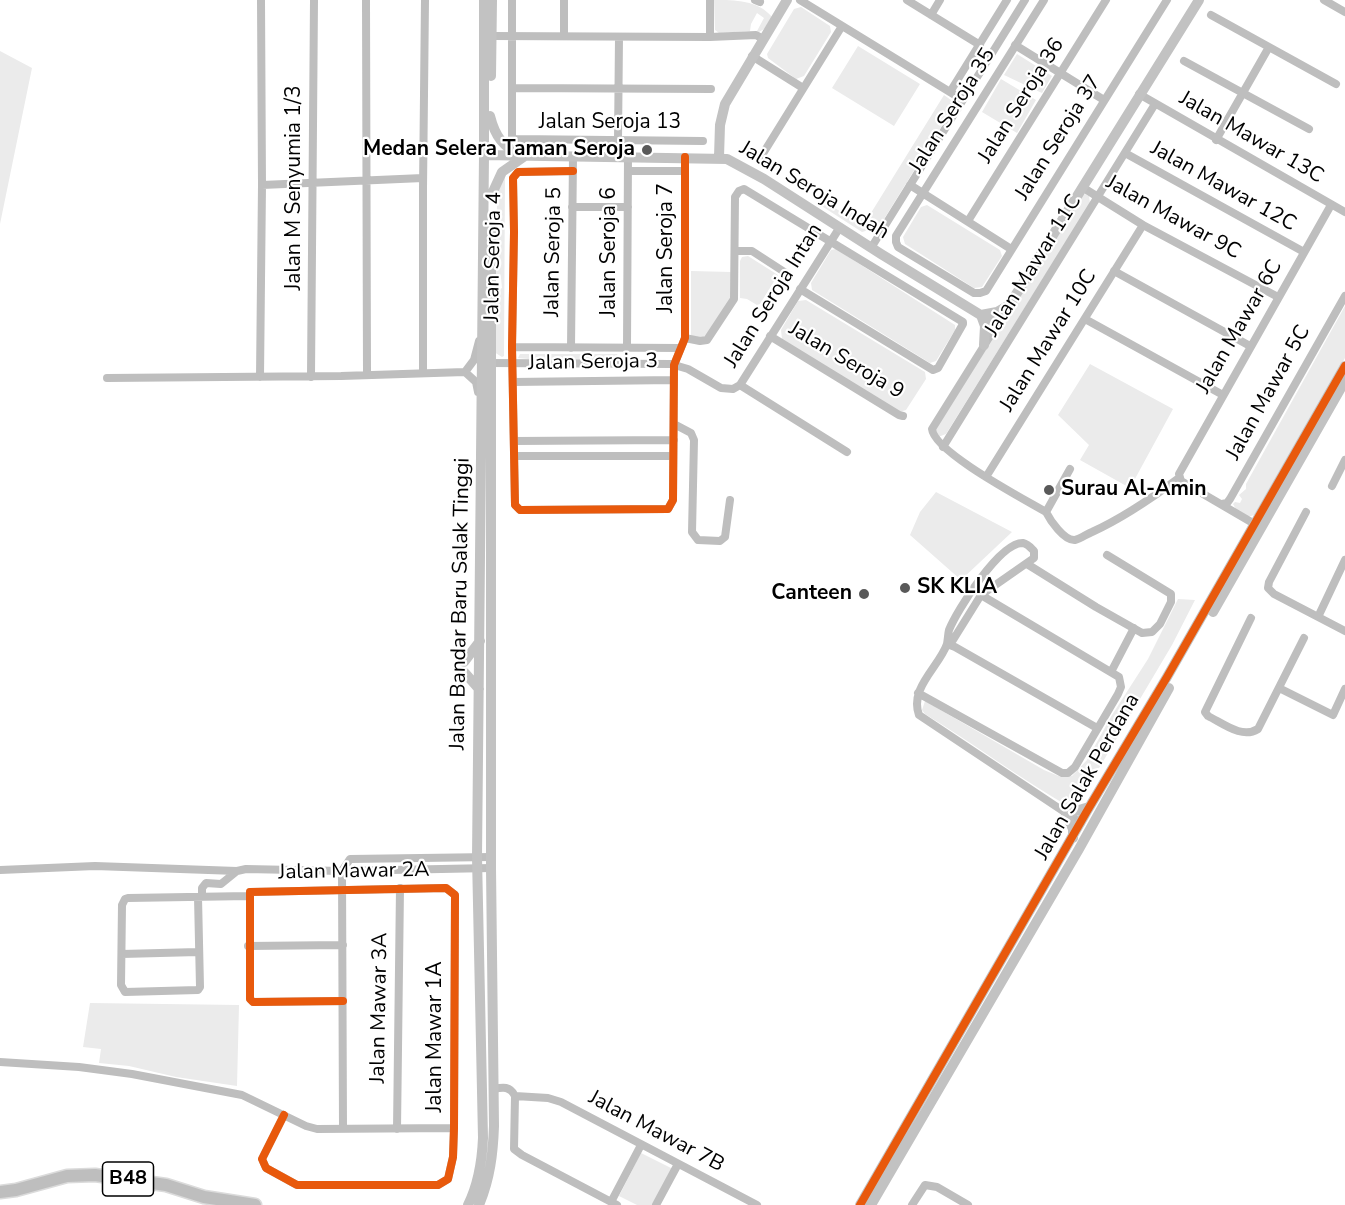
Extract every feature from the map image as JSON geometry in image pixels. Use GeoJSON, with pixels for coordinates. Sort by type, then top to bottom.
{"type":"FeatureCollection","features":[{"type":"Feature","properties":{"kind":"main road","name":"B48"},"geometry":{"type":"LineString","coordinates":[[0,1192],[67,1176],[95,1175],[166,1185],[204,1197],[254,1205]]}},
{"type":"Feature","properties":{"kind":"street"},"geometry":{"type":"LineString","coordinates":[[260,377],[261,0]]}},
{"type":"Feature","properties":{"kind":"street","name":"Jalan M Senyumia 1/3"},"geometry":{"type":"LineString","coordinates":[[311,376],[314,0]]}},
{"type":"Feature","properties":{"kind":"street"},"geometry":{"type":"LineString","coordinates":[[366,0],[367,375]]}},
{"type":"Feature","properties":{"kind":"street"},"geometry":{"type":"LineString","coordinates":[[423,373],[425,0]]}},
{"type":"Feature","properties":{"kind":"street","name":"Jalan Bandar Baru Salak Tinggi"},"geometry":{"type":"LineString","coordinates":[[468,1205],[474,1194],[482,1155],[478,862],[482,417],[487,363],[483,326],[487,155],[484,0]]}},
{"type":"Feature","properties":{"kind":"street","name":"Jalan Bandar Baru Salak Tinggi"},"geometry":{"type":"LineString","coordinates":[[479,1205],[486,1189],[493,1160],[494,1089],[487,363],[490,196],[487,155],[492,0]]}},
{"type":"Feature","properties":{"kind":"street"},"geometry":{"type":"LineString","coordinates":[[512,0],[512,88],[711,89]]}},
{"type":"Feature","properties":{"kind":"street"},"geometry":{"type":"LineString","coordinates":[[564,0],[564,35]]}},
{"type":"Feature","properties":{"kind":"street"},"geometry":{"type":"LineString","coordinates":[[710,0],[710,37]]}},
{"type":"Feature","properties":{"kind":"street"},"geometry":{"type":"LineString","coordinates":[[719,157],[721,115],[725,105],[787,0]]}},
{"type":"Feature","properties":{"kind":"street"},"geometry":{"type":"LineString","coordinates":[[800,0],[963,100]]}},
{"type":"Feature","properties":{"kind":"street"},"geometry":{"type":"LineString","coordinates":[[907,0],[980,45]]}},
{"type":"Feature","properties":{"kind":"street"},"geometry":{"type":"LineString","coordinates":[[931,15],[940,0]]}},
{"type":"Feature","properties":{"kind":"street"},"geometry":{"type":"LineString","coordinates":[[950,92],[1008,0]]}},
{"type":"Feature","properties":{"kind":"street"},"geometry":{"type":"LineString","coordinates":[[871,248],[1025,0]]}},
{"type":"Feature","properties":{"kind":"street","name":"Jalan Seroja 35"},"geometry":{"type":"LineString","coordinates":[[980,293],[974,293],[898,247],[896,236],[1044,0]]}},
{"type":"Feature","properties":{"kind":"street","name":"Jalan Seroja 36"},"geometry":{"type":"LineString","coordinates":[[968,222],[1106,0]]}},
{"type":"Feature","properties":{"kind":"street","name":"Jalan Seroja 37"},"geometry":{"type":"LineString","coordinates":[[980,293],[986,291],[1167,0]]}},
{"type":"Feature","properties":{"kind":"street"},"geometry":{"type":"LineString","coordinates":[[1199,0],[932,429],[935,438],[943,447],[986,477],[1046,512],[1052,523],[1068,538],[1074,540],[1104,526],[1156,495],[1179,478],[1258,526]]}},
{"type":"Feature","properties":{"kind":"street"},"geometry":{"type":"LineString","coordinates":[[1324,0],[1345,12]]}},
{"type":"Feature","properties":{"kind":"street"},"geometry":{"type":"LineString","coordinates":[[1211,15],[1336,84]]}},
{"type":"Feature","properties":{"kind":"street"},"geometry":{"type":"LineString","coordinates":[[759,160],[842,26]]}},
{"type":"Feature","properties":{"kind":"street"},"geometry":{"type":"LineString","coordinates":[[492,36],[710,37],[756,35],[763,39]]}},
{"type":"Feature","properties":{"kind":"street"},"geometry":{"type":"LineString","coordinates":[[618,141],[619,36]]}},
{"type":"Feature","properties":{"kind":"street"},"geometry":{"type":"LineString","coordinates":[[1016,45],[1104,100]]}},
{"type":"Feature","properties":{"kind":"street"},"geometry":{"type":"LineString","coordinates":[[1216,140],[1269,47]]}},
{"type":"Feature","properties":{"kind":"street"},"geometry":{"type":"LineString","coordinates":[[752,56],[804,88]]}},
{"type":"Feature","properties":{"kind":"street"},"geometry":{"type":"LineString","coordinates":[[1184,61],[1309,129]]}},
{"type":"Feature","properties":{"kind":"street","name":"Jalan Seroja 13"},"geometry":{"type":"LineString","coordinates":[[512,88],[512,137],[518,140],[703,141]]}},
{"type":"Feature","properties":{"kind":"street","name":"Jalan Mawar 13C"},"geometry":{"type":"LineString","coordinates":[[1139,94],[1345,212]]}},
{"type":"Feature","properties":{"kind":"street","name":"Jalan Mawar 11C"},"geometry":{"type":"LineString","coordinates":[[943,447],[1155,104]]}},
{"type":"Feature","properties":{"kind":"street"},"geometry":{"type":"LineString","coordinates":[[490,116],[495,133],[500,140],[515,152],[526,156]]}},
{"type":"Feature","properties":{"kind":"street","name":"Jalan Mawar 12C"},"geometry":{"type":"LineString","coordinates":[[1125,153],[1304,252]]}},
{"type":"Feature","properties":{"kind":"street","name":"Jalan Seroja Indah"},"geometry":{"type":"LineString","coordinates":[[487,155],[719,157],[731,160],[997,325]]}},
{"type":"Feature","properties":{"kind":"street"},"geometry":{"type":"LineString","coordinates":[[490,196],[502,172],[526,156]]}},
{"type":"Feature","properties":{"kind":"street","name":"Jalan Seroja 6"},"geometry":{"type":"LineString","coordinates":[[627,348],[628,156]]}},
{"type":"Feature","properties":{"kind":"street","name":"Jalan Seroja 5"},"geometry":{"type":"LineString","coordinates":[[571,348],[573,157]]}},
{"type":"Feature","properties":{"kind":"street","name":"Jalan Seroja 7"},"geometry":{"type":"LineString","coordinates":[[685,157],[686,338]]}},
{"type":"Feature","properties":{"kind":"street","name":"Jalan Seroja 4"},"geometry":{"type":"LineString","coordinates":[[573,171],[518,172],[513,178],[512,363],[515,505],[520,510],[668,509],[673,500],[673,456]]}},
{"type":"Feature","properties":{"kind":"street"},"geometry":{"type":"LineString","coordinates":[[628,171],[685,171]]}},
{"type":"Feature","properties":{"kind":"street"},"geometry":{"type":"LineString","coordinates":[[262,185],[423,178]]}},
{"type":"Feature","properties":{"kind":"street"},"geometry":{"type":"LineString","coordinates":[[910,185],[1011,249]]}},
{"type":"Feature","properties":{"kind":"street","name":"Jalan Mawar 9C"},"geometry":{"type":"LineString","coordinates":[[1082,187],[1143,225],[1278,297]]}},
{"type":"Feature","properties":{"kind":"street"},"geometry":{"type":"LineString","coordinates":[[515,456],[673,456],[674,365],[686,338],[707,340],[734,299],[735,197],[739,191],[744,189],[963,322],[962,327],[938,368],[933,370],[800,289]]}},
{"type":"Feature","properties":{"kind":"street","name":"Jalan Mawar 6C"},"geometry":{"type":"LineString","coordinates":[[1179,478],[1181,468],[1331,204]]}},
{"type":"Feature","properties":{"kind":"street"},"geometry":{"type":"LineString","coordinates":[[572,207],[628,207]]}},
{"type":"Feature","properties":{"kind":"street","name":"Jalan Mawar 10C"},"geometry":{"type":"LineString","coordinates":[[986,477],[1143,225]]}},
{"type":"Feature","properties":{"kind":"street","name":"Jalan Seroja Intan"},"geometry":{"type":"LineString","coordinates":[[740,385],[840,227]]}},
{"type":"Feature","properties":{"kind":"street"},"geometry":{"type":"LineString","coordinates":[[735,251],[752,251],[789,275]]}},
{"type":"Feature","properties":{"kind":"street"},"geometry":{"type":"LineString","coordinates":[[1114,272],[1250,346]]}},
{"type":"Feature","properties":{"kind":"street","name":"Jalan Mawar 5C"},"geometry":{"type":"LineString","coordinates":[[1222,504],[1230,500],[1345,296]]}},
{"type":"Feature","properties":{"kind":"street"},"geometry":{"type":"LineString","coordinates":[[984,345],[985,326],[981,315],[997,312],[1009,305]]}},
{"type":"Feature","properties":{"kind":"street"},"geometry":{"type":"LineString","coordinates":[[1085,319],[1222,395]]}},
{"type":"Feature","properties":{"kind":"street"},"geometry":{"type":"LineString","coordinates":[[107,378],[465,372],[474,360],[483,326]]}},
{"type":"Feature","properties":{"kind":"street","name":"Jalan Seroja 9"},"geometry":{"type":"LineString","coordinates":[[771,336],[899,416],[903,416]]}},
{"type":"Feature","properties":{"kind":"street"},"geometry":{"type":"LineString","coordinates":[[512,347],[680,348]]}},
{"type":"Feature","properties":{"kind":"street"},"geometry":{"type":"LineString","coordinates":[[487,363],[674,365],[688,369],[727,390],[740,385],[847,452]]}},
{"type":"Feature","properties":{"kind":"street","name":"Jalan Salak Perdana"},"geometry":{"type":"LineString","coordinates":[[860,1205],[984,1000],[1258,526],[1345,366]]}},
{"type":"Feature","properties":{"kind":"street"},"geometry":{"type":"LineString","coordinates":[[465,372],[477,384],[482,417]]}},
{"type":"Feature","properties":{"kind":"street","name":"Jalan Seroja 3"},"geometry":{"type":"LineString","coordinates":[[513,382],[674,380]]}},
{"type":"Feature","properties":{"kind":"street","name":"Jalan Salak Perdana"},"geometry":{"type":"LineString","coordinates":[[871,1205],[1073,838],[1085,825],[1089,807],[1345,381]]}},
{"type":"Feature","properties":{"kind":"street"},"geometry":{"type":"LineString","coordinates":[[674,424],[691,434],[694,440],[692,532],[698,540],[720,541],[725,537],[729,500]]}},
{"type":"Feature","properties":{"kind":"street"},"geometry":{"type":"LineString","coordinates":[[514,441],[674,440]]}},
{"type":"Feature","properties":{"kind":"street"},"geometry":{"type":"LineString","coordinates":[[1332,486],[1345,460]]}},
{"type":"Feature","properties":{"kind":"street"},"geometry":{"type":"LineString","coordinates":[[1046,512],[1070,469]]}},
{"type":"Feature","properties":{"kind":"street"},"geometry":{"type":"LineString","coordinates":[[1306,512],[1268,588],[1274,594],[1345,631]]}},
{"type":"Feature","properties":{"kind":"street"},"geometry":{"type":"LineString","coordinates":[[947,644],[949,630],[971,588],[1007,551],[1022,543],[1027,544],[1034,551],[1034,558],[981,595],[953,639],[947,644],[918,693],[916,709],[919,715],[1085,825]]}},
{"type":"Feature","properties":{"kind":"street"},"geometry":{"type":"LineString","coordinates":[[1027,564],[1142,633],[1152,632],[1160,624],[1171,602],[1171,594],[1107,555]]}},
{"type":"Feature","properties":{"kind":"street"},"geometry":{"type":"LineString","coordinates":[[1317,617],[1345,560]]}},
{"type":"Feature","properties":{"kind":"street"},"geometry":{"type":"LineString","coordinates":[[918,693],[1062,772],[1072,771],[1118,694],[1121,682],[1119,677],[981,595]]}},
{"type":"Feature","properties":{"kind":"street"},"geometry":{"type":"LineString","coordinates":[[1251,618],[1205,712],[1208,716],[1243,733],[1252,733],[1258,729],[1304,638]]}},
{"type":"Feature","properties":{"kind":"street"},"geometry":{"type":"LineString","coordinates":[[1111,672],[1134,628]]}},
{"type":"Feature","properties":{"kind":"street"},"geometry":{"type":"LineString","coordinates":[[480,641],[465,668],[480,689]]}},
{"type":"Feature","properties":{"kind":"street"},"geometry":{"type":"LineString","coordinates":[[947,644],[1097,728]]}},
{"type":"Feature","properties":{"kind":"street"},"geometry":{"type":"LineString","coordinates":[[1279,688],[1333,715],[1345,689]]}},
{"type":"Feature","properties":{"kind":"street"},"geometry":{"type":"LineString","coordinates":[[1066,814],[1089,807]]}},
{"type":"Feature","properties":{"kind":"street"},"geometry":{"type":"LineString","coordinates":[[1066,814],[1073,838]]}},
{"type":"Feature","properties":{"kind":"street"},"geometry":{"type":"LineString","coordinates":[[0,870],[95,866],[237,871],[246,869],[342,870],[491,862]]}},
{"type":"Feature","properties":{"kind":"street"},"geometry":{"type":"LineString","coordinates":[[342,870],[343,1129]]}},
{"type":"Feature","properties":{"kind":"street"},"geometry":{"type":"LineString","coordinates":[[198,952],[122,954],[122,985],[125,992],[194,992],[200,987],[198,952],[202,888],[206,883],[221,884],[237,871]]}},
{"type":"Feature","properties":{"kind":"street","name":"Jalan Mawar 2A"},"geometry":{"type":"LineString","coordinates":[[122,954],[122,905],[125,898],[400,888],[446,888],[455,895]]}},
{"type":"Feature","properties":{"kind":"street","name":"Jalan Mawar 3A"},"geometry":{"type":"LineString","coordinates":[[397,1129],[400,888]]}},
{"type":"Feature","properties":{"kind":"street"},"geometry":{"type":"LineString","coordinates":[[249,894],[248,995],[254,1002],[343,1001]]}},
{"type":"Feature","properties":{"kind":"street","name":"Jalan Mawar 1A"},"geometry":{"type":"LineString","coordinates":[[285,1115],[262,1160],[266,1168],[297,1185],[438,1185],[448,1179],[453,1157],[454,1128],[455,895]]}},
{"type":"Feature","properties":{"kind":"street"},"geometry":{"type":"LineString","coordinates":[[248,946],[343,945]]}},
{"type":"Feature","properties":{"kind":"street"},"geometry":{"type":"LineString","coordinates":[[0,1062],[132,1074],[242,1095],[312,1128],[454,1128]]}},
{"type":"Feature","properties":{"kind":"street"},"geometry":{"type":"LineString","coordinates":[[494,1089],[510,1089],[515,1096],[514,1149],[614,1203],[641,1145]]}},
{"type":"Feature","properties":{"kind":"street","name":"Jalan Mawar 7B"},"geometry":{"type":"LineString","coordinates":[[515,1096],[548,1098],[678,1164],[745,1202],[757,1205]]}},
{"type":"Feature","properties":{"kind":"street"},"geometry":{"type":"LineString","coordinates":[[656,1205],[678,1164]]}},
{"type":"Feature","properties":{"kind":"street"},"geometry":{"type":"LineString","coordinates":[[913,1203],[925,1185],[938,1187],[968,1205]]}},
{"type":"Feature","properties":{"kind":"shaded area"},"geometry":{"type":"Polygon","coordinates":[[[714,0],[753,4],[772,17],[764,29],[759,32],[757,31],[764,18],[757,13],[750,31],[719,33],[715,30],[714,0]]]}},
{"type":"Feature","properties":{"kind":"shaded area"},"geometry":{"type":"Polygon","coordinates":[[[801,7],[830,26],[831,32],[804,76],[796,79],[768,58],[767,54],[794,9],[801,7]]]}},
{"type":"Feature","properties":{"kind":"shaded area"},"geometry":{"type":"Polygon","coordinates":[[[858,46],[920,84],[894,126],[832,88],[858,46]]]}},
{"type":"Feature","properties":{"kind":"shaded area"},"geometry":{"type":"Polygon","coordinates":[[[0,51],[32,68],[0,224],[0,51]]]}},
{"type":"Feature","properties":{"kind":"shaded area"},"geometry":{"type":"Polygon","coordinates":[[[1017,54],[1052,76],[1042,93],[1004,75],[1017,54]]]}},
{"type":"Feature","properties":{"kind":"shaded area"},"geometry":{"type":"Polygon","coordinates":[[[1001,79],[1036,100],[1017,133],[982,112],[1001,79]]]}},
{"type":"Feature","properties":{"kind":"shaded area"},"geometry":{"type":"Polygon","coordinates":[[[944,95],[955,103],[954,106],[879,227],[862,232],[820,205],[818,198],[843,213],[846,209],[866,221],[944,95]]]}},
{"type":"Feature","properties":{"kind":"shaded area"},"geometry":{"type":"Polygon","coordinates":[[[505,172],[504,356],[502,357],[494,352],[494,292],[502,288],[501,278],[494,275],[494,232],[498,187],[505,172]]]}},
{"type":"Feature","properties":{"kind":"shaded area"},"geometry":{"type":"Polygon","coordinates":[[[1085,194],[1089,196],[1090,203],[946,434],[938,437],[935,435],[936,426],[1085,194]]]}},
{"type":"Feature","properties":{"kind":"shaded area"},"geometry":{"type":"Polygon","coordinates":[[[927,205],[1000,250],[1002,256],[982,287],[974,288],[905,244],[903,237],[921,207],[927,205]]]}},
{"type":"Feature","properties":{"kind":"shaded area"},"geometry":{"type":"Polygon","coordinates":[[[836,249],[955,325],[955,330],[936,361],[930,363],[812,290],[811,283],[831,250],[836,249]]]}},
{"type":"Feature","properties":{"kind":"shaded area"},"geometry":{"type":"Polygon","coordinates":[[[748,256],[778,275],[760,304],[757,305],[740,298],[740,261],[742,257],[748,256]]]}},
{"type":"Feature","properties":{"kind":"shaded area"},"geometry":{"type":"Polygon","coordinates":[[[691,271],[731,272],[730,299],[708,334],[703,338],[691,337],[691,271]]]}},
{"type":"Feature","properties":{"kind":"shaded area"},"geometry":{"type":"Polygon","coordinates":[[[806,300],[925,372],[926,379],[906,410],[899,412],[782,339],[781,330],[798,301],[806,300]]]}},
{"type":"Feature","properties":{"kind":"shaded area"},"geometry":{"type":"Polygon","coordinates":[[[1345,306],[1345,358],[1254,515],[1248,517],[1237,511],[1233,504],[1240,503],[1242,499],[1239,495],[1246,489],[1246,484],[1345,306]]]}},
{"type":"Feature","properties":{"kind":"shaded area"},"geometry":{"type":"Polygon","coordinates":[[[520,354],[617,354],[618,356],[615,361],[538,360],[518,358],[520,354]]]}},
{"type":"Feature","properties":{"kind":"shaded area"},"geometry":{"type":"Polygon","coordinates":[[[1090,364],[1173,409],[1130,488],[1080,460],[1089,445],[1058,415],[1090,364]]]}},
{"type":"Feature","properties":{"kind":"shaded area"},"geometry":{"type":"Polygon","coordinates":[[[936,492],[1012,532],[961,580],[910,535],[920,512],[936,492]]]}},
{"type":"Feature","properties":{"kind":"shaded area"},"geometry":{"type":"Polygon","coordinates":[[[1178,599],[1195,600],[1172,645],[1076,807],[1071,808],[1034,785],[922,710],[925,701],[1044,770],[1061,777],[1072,776],[1087,760],[1112,715],[1148,659],[1178,599]]]}},
{"type":"Feature","properties":{"kind":"shaded area"},"geometry":{"type":"Polygon","coordinates":[[[90,1003],[239,1005],[237,1086],[176,1077],[129,1066],[99,1063],[101,1049],[83,1047],[90,1003]]]}},
{"type":"Feature","properties":{"kind":"shaded area"},"geometry":{"type":"Polygon","coordinates":[[[641,1153],[673,1169],[653,1205],[637,1205],[619,1196],[641,1153]]]}},
{"type":"Feature","properties":{"kind":"cycle path"},"geometry":{"type":"LineString","coordinates":[[573,171],[518,172],[513,178],[512,347],[515,505],[520,510],[668,509],[673,500],[674,365],[685,338],[685,157]]}},
{"type":"Feature","properties":{"kind":"cycle path"},"geometry":{"type":"LineString","coordinates":[[860,1205],[1345,366]]}},
{"type":"Feature","properties":{"kind":"cycle path"},"geometry":{"type":"LineString","coordinates":[[284,1115],[262,1159],[266,1168],[297,1185],[438,1185],[448,1179],[453,1157],[454,1128],[455,895],[446,888],[250,892],[250,999],[253,1002],[343,1001]]}},
{"type":"Feature","properties":{"kind":"place","name":"Medan Selera Taman Seroja"},"geometry":{"type":"Point","coordinates":[647,150]}},
{"type":"Feature","properties":{"kind":"place","name":"Surau Al-Amin"},"geometry":{"type":"Point","coordinates":[1049,490]}},
{"type":"Feature","properties":{"kind":"place","name":"SK KLIA"},"geometry":{"type":"Point","coordinates":[905,588]}},
{"type":"Feature","properties":{"kind":"place","name":"Canteen"},"geometry":{"type":"Point","coordinates":[864,594]}}]}
